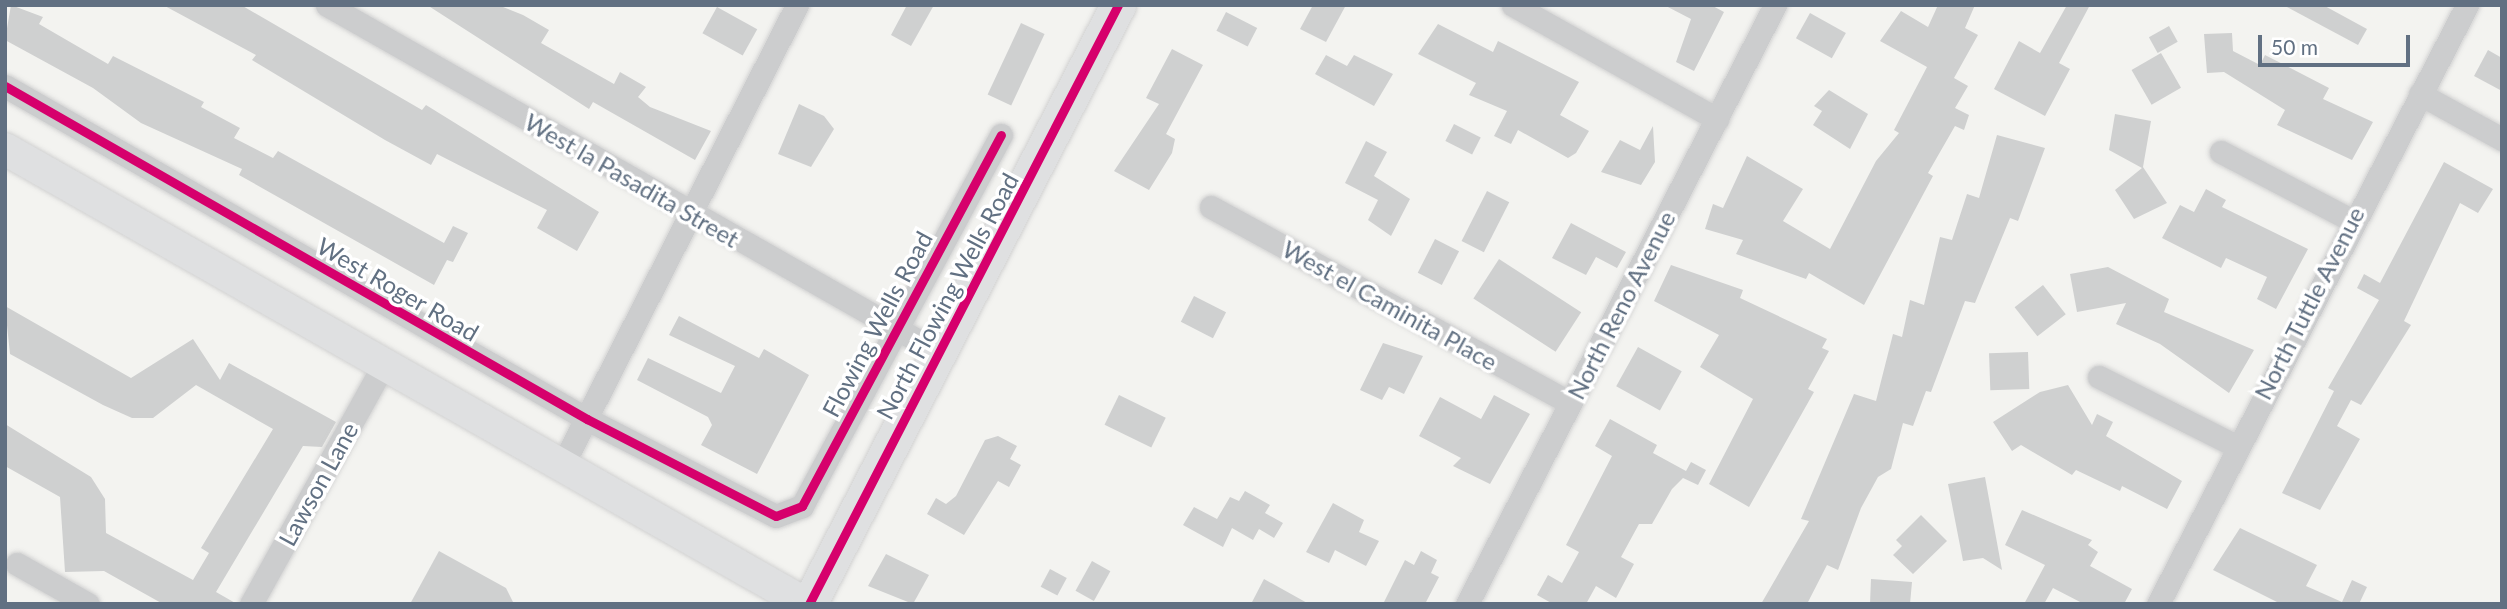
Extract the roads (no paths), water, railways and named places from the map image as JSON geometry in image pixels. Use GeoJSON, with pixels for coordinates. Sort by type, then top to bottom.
{"type":"FeatureCollection","features":[{"type":"Feature","properties":{"kind":"main road","name":"North Flowing Wells Road"},"geometry":{"type":"LineString","coordinates":[[808,604],[1118,5]]}},
{"type":"Feature","properties":{"kind":"street","name":"West la Pasadita Street"},"geometry":{"type":"LineString","coordinates":[[327,5],[938,352]]}},
{"type":"Feature","properties":{"kind":"street"},"geometry":{"type":"LineString","coordinates":[[1513,5],[1717,119]]}},
{"type":"Feature","properties":{"kind":"street","name":"North Reno Avenue"},"geometry":{"type":"LineString","coordinates":[[1467,604],[1775,5]]}},
{"type":"Feature","properties":{"kind":"street","name":"North Tuttle Avenue"},"geometry":{"type":"LineString","coordinates":[[2164,602],[2235,446],[2351,220],[2467,5]]}},
{"type":"Feature","properties":{"kind":"street"},"geometry":{"type":"LineString","coordinates":[[562,466],[798,6]]}},
{"type":"Feature","properties":{"kind":"street","name":"West Roger Road"},"geometry":{"type":"LineString","coordinates":[[5,86],[587,419],[776,516]]}},
{"type":"Feature","properties":{"kind":"street"},"geometry":{"type":"LineString","coordinates":[[2420,94],[2502,139]]}},
{"type":"Feature","properties":{"kind":"street","name":"Flowing Wells Road"},"geometry":{"type":"LineString","coordinates":[[776,516],[802,506],[895,328],[1001,135]]}},
{"type":"Feature","properties":{"kind":"street"},"geometry":{"type":"LineString","coordinates":[[5,149],[808,604]]}},
{"type":"Feature","properties":{"kind":"street"},"geometry":{"type":"LineString","coordinates":[[2221,152],[2351,220]]}},
{"type":"Feature","properties":{"kind":"street","name":"West el Caminita Place"},"geometry":{"type":"LineString","coordinates":[[1211,207],[1570,403]]}},
{"type":"Feature","properties":{"kind":"street","name":"Lawson Lane"},"geometry":{"type":"LineString","coordinates":[[251,604],[384,364]]}},
{"type":"Feature","properties":{"kind":"street"},"geometry":{"type":"LineString","coordinates":[[2099,377],[2235,446]]}},
{"type":"Feature","properties":{"kind":"street"},"geometry":{"type":"LineString","coordinates":[[17,564],[88,604]]}}]}
